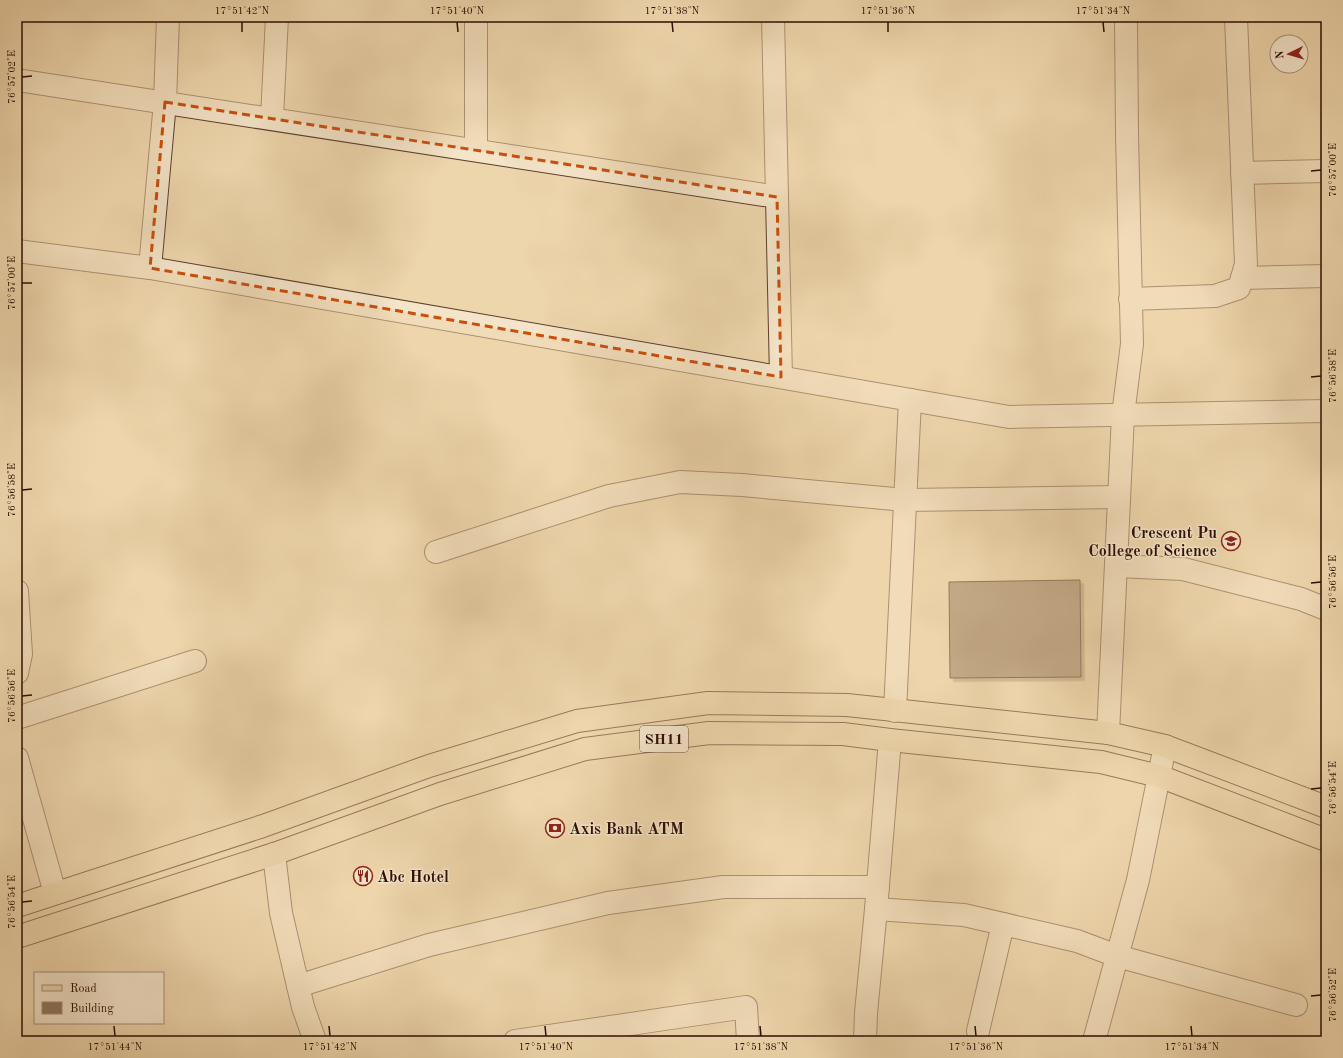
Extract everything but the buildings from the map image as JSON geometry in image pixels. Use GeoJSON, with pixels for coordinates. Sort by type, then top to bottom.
{"type":"FeatureCollection","features":[{"type":"Feature","properties":{"kind":"main road","name":"SH11"},"geometry":{"type":"LineString","coordinates":[[17,906],[263,826],[429,766],[577,721],[708,703],[846,705],[1108,733],[1165,746],[1326,807]]}},
{"type":"Feature","properties":{"kind":"main road","name":"SH11"},"geometry":{"type":"LineString","coordinates":[[17,937],[274,854],[440,794],[584,749],[710,733],[843,734],[1101,762],[1159,776],[1326,840]]}},
{"type":"Feature","properties":{"kind":"street"},"geometry":{"type":"LineString","coordinates":[[150,268],[165,102],[168,17]]}},
{"type":"Feature","properties":{"kind":"street"},"geometry":{"type":"LineString","coordinates":[[272,118],[277,17]]}},
{"type":"Feature","properties":{"kind":"street"},"geometry":{"type":"LineString","coordinates":[[476,17],[476,150]]}},
{"type":"Feature","properties":{"kind":"street"},"geometry":{"type":"LineString","coordinates":[[773,17],[781,377]]}},
{"type":"Feature","properties":{"kind":"street"},"geometry":{"type":"LineString","coordinates":[[1108,733],[1123,415],[1132,344],[1126,17]]}},
{"type":"Feature","properties":{"kind":"street"},"geometry":{"type":"LineString","coordinates":[[1130,299],[1215,296],[1239,288],[1246,264],[1236,17]]}},
{"type":"Feature","properties":{"kind":"street"},"geometry":{"type":"LineString","coordinates":[[17,80],[777,196]]}},
{"type":"Feature","properties":{"kind":"street"},"geometry":{"type":"LineString","coordinates":[[1242,173],[1326,171]]}},
{"type":"Feature","properties":{"kind":"street"},"geometry":{"type":"LineString","coordinates":[[17,251],[150,268],[1009,417],[1326,411]]}},
{"type":"Feature","properties":{"kind":"street"},"geometry":{"type":"LineString","coordinates":[[1242,278],[1326,276]]}},
{"type":"Feature","properties":{"kind":"street"},"geometry":{"type":"LineString","coordinates":[[895,711],[910,400]]}},
{"type":"Feature","properties":{"kind":"street"},"geometry":{"type":"LineString","coordinates":[[436,552],[609,496],[680,482],[742,485],[905,500],[1120,497]]}},
{"type":"Feature","properties":{"kind":"street"},"geometry":{"type":"LineString","coordinates":[[1116,566],[1183,569],[1301,599],[1326,609]]}},
{"type":"Feature","properties":{"kind":"street"},"geometry":{"type":"LineString","coordinates":[[17,591],[21,654],[17,672]]}},
{"type":"Feature","properties":{"kind":"street"},"geometry":{"type":"LineString","coordinates":[[17,718],[195,661]]}},
{"type":"Feature","properties":{"kind":"street"},"geometry":{"type":"LineString","coordinates":[[865,1041],[866,1013],[890,740]]}},
{"type":"Feature","properties":{"kind":"street"},"geometry":{"type":"LineString","coordinates":[[1094,1041],[1138,880],[1165,746]]}},
{"type":"Feature","properties":{"kind":"street"},"geometry":{"type":"LineString","coordinates":[[17,758],[55,893]]}},
{"type":"Feature","properties":{"kind":"street"},"geometry":{"type":"LineString","coordinates":[[274,854],[281,913],[303,1007],[315,1041]]}},
{"type":"Feature","properties":{"kind":"street"},"geometry":{"type":"LineString","coordinates":[[298,986],[429,945],[608,903],[723,886],[878,887]]}},
{"type":"Feature","properties":{"kind":"street"},"geometry":{"type":"LineString","coordinates":[[876,909],[964,915],[1077,941],[1117,956],[1296,1004]]}},
{"type":"Feature","properties":{"kind":"street"},"geometry":{"type":"LineString","coordinates":[[978,1031],[1003,924]]}},
{"type":"Feature","properties":{"kind":"street"},"geometry":{"type":"LineString","coordinates":[[515,1041],[746,1007],[748,1041]]}},
{"type":"Feature","properties":{"kind":"highlighted area"},"geometry":{"type":"Polygon","coordinates":[[[165,102],[777,197],[781,377],[150,268],[165,102]]]}},
{"type":"Feature","properties":{"kind":"place","name":"Crescent Pu College of Science"},"geometry":{"type":"Point","coordinates":[1231,541]}},
{"type":"Feature","properties":{"kind":"place","name":"Axis Bank ATM"},"geometry":{"type":"Point","coordinates":[555,828]}},
{"type":"Feature","properties":{"kind":"place","name":"Abc Hotel"},"geometry":{"type":"Point","coordinates":[363,876]}}]}
